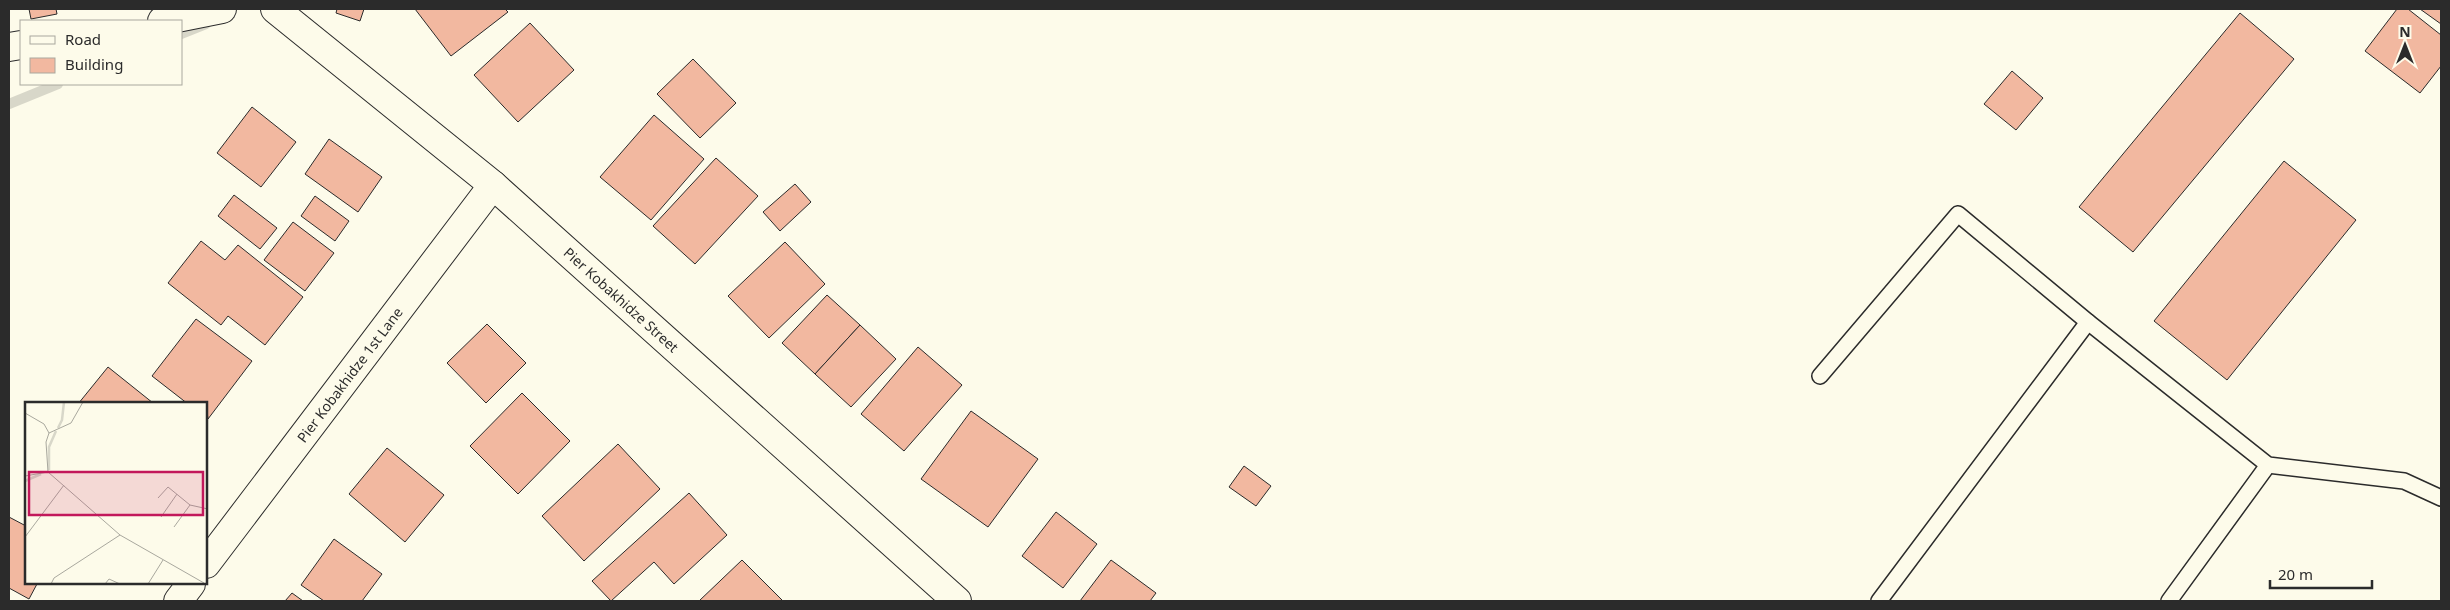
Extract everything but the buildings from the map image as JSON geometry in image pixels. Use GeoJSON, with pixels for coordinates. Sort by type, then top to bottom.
{"type":"FeatureCollection","features":[{"type":"Feature","properties":{"kind":"street"},"geometry":{"type":"LineString","coordinates":[[167,20],[222,9]]}},
{"type":"Feature","properties":{"kind":"street","name":"Pier Kobakhidze Street"},"geometry":{"type":"LineString","coordinates":[[275,9],[493,185],[957,601]]}},
{"type":"Feature","properties":{"kind":"street","name":"Pier Kobakhidze 1st Lane"},"geometry":{"type":"LineString","coordinates":[[208,561],[493,185]]}},
{"type":"Feature","properties":{"kind":"street"},"geometry":{"type":"LineString","coordinates":[[178,601],[191,585]]}},
{"type":"Feature","properties":{"kind":"lane"},"geometry":{"type":"LineString","coordinates":[[1820,376],[1958,214],[2088,322],[2268,464],[2404,480],[2441,498]]}},
{"type":"Feature","properties":{"kind":"lane"},"geometry":{"type":"LineString","coordinates":[[1879,601],[2088,322]]}},
{"type":"Feature","properties":{"kind":"lane"},"geometry":{"type":"LineString","coordinates":[[2169,601],[2268,464]]}},
{"type":"Feature","properties":{"kind":"waterway"},"geometry":{"type":"LineString","coordinates":[[182,34],[206,24]]}},
{"type":"Feature","properties":{"kind":"waterway"},"geometry":{"type":"LineString","coordinates":[[9,104],[56,85]]}}]}
